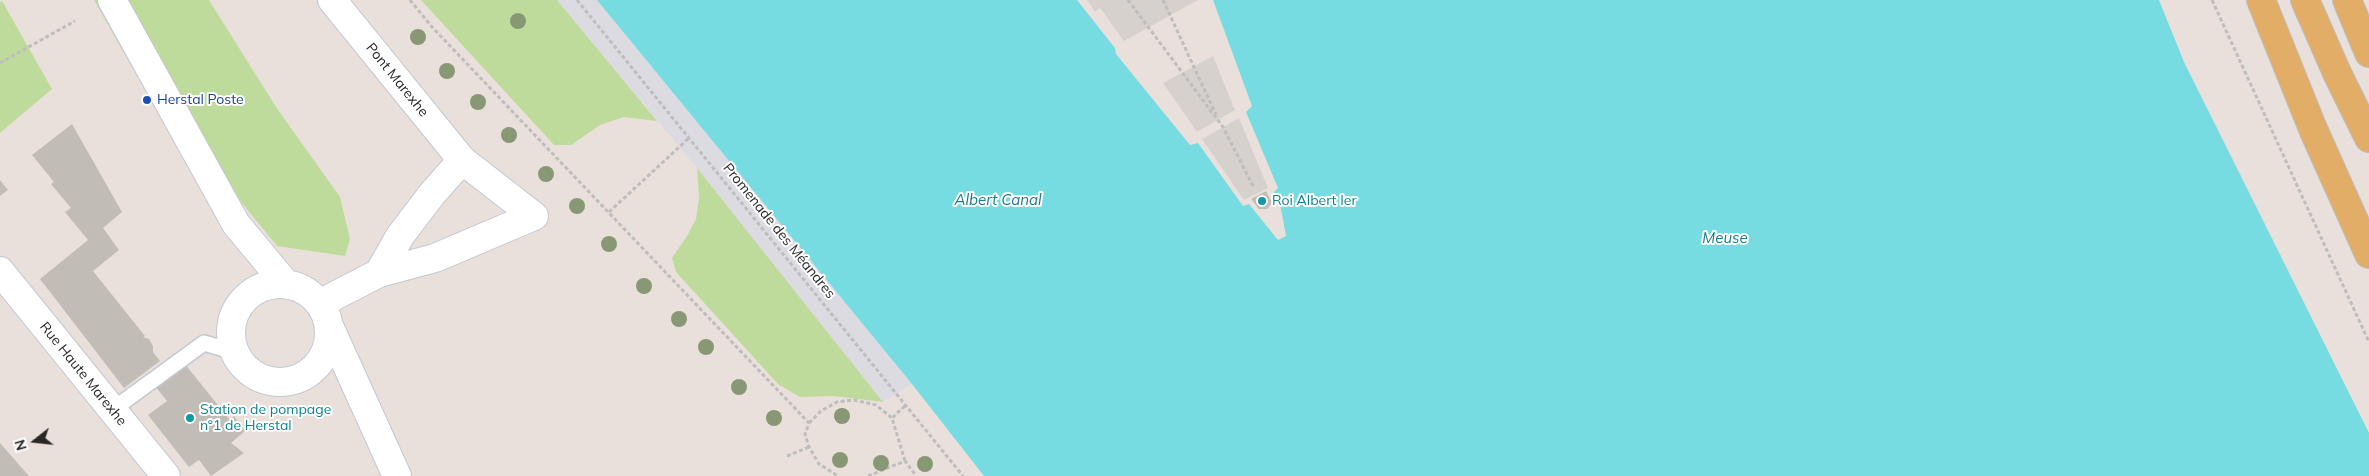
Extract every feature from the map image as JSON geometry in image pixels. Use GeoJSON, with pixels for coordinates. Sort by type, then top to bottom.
{"type":"FeatureCollection","features":[{"type":"Feature","properties":{"kind":"main road"},"geometry":{"type":"LineString","coordinates":[[2261,0],[2312,129],[2369,254]]}},
{"type":"Feature","properties":{"kind":"main road"},"geometry":{"type":"LineString","coordinates":[[2305,0],[2337,74],[2369,138]]}},
{"type":"Feature","properties":{"kind":"main road"},"geometry":{"type":"LineString","coordinates":[[2324,0],[2352,66],[2369,128]]}},
{"type":"Feature","properties":{"kind":"main road"},"geometry":{"type":"LineString","coordinates":[[2347,0],[2369,53]]}},
{"type":"Feature","properties":{"kind":"street"},"geometry":{"type":"LineString","coordinates":[[112,0],[236,224],[284,283]]}},
{"type":"Feature","properties":{"kind":"street","name":"Pont Marexhe"},"geometry":{"type":"LineString","coordinates":[[332,0],[462,160],[534,216],[435,258],[379,273]]}},
{"type":"Feature","properties":{"kind":"street"},"geometry":{"type":"LineString","coordinates":[[325,315],[379,273],[400,236],[432,194],[462,160]]}},
{"type":"Feature","properties":{"kind":"street","name":"Rue Haute Marexhe"},"geometry":{"type":"LineString","coordinates":[[0,271],[166,476]]}},
{"type":"Feature","properties":{"kind":"street"},"geometry":{"type":"LineString","coordinates":[[325,315],[326,353],[309,374],[292,381],[269,381],[255,375],[243,365],[235,352],[231,336],[232,320],[245,298],[263,286],[284,283],[304,289],[325,315],[397,476]]}},
{"type":"Feature","properties":{"kind":"lane"},"geometry":{"type":"LineString","coordinates":[[112,410],[204,343],[235,352]]}},
{"type":"Feature","properties":{"kind":"path"},"geometry":{"type":"LineString","coordinates":[[410,0],[432,27],[809,423]]}},
{"type":"Feature","properties":{"kind":"path","name":"Promenade des Méandres"},"geometry":{"type":"LineString","coordinates":[[577,0],[963,476]]}},
{"type":"Feature","properties":{"kind":"path"},"geometry":{"type":"LineString","coordinates":[[1128,0],[1218,120]]}},
{"type":"Feature","properties":{"kind":"path"},"geometry":{"type":"LineString","coordinates":[[1163,0],[1195,66],[1218,120],[1253,186]]}},
{"type":"Feature","properties":{"kind":"path"},"geometry":{"type":"LineString","coordinates":[[2212,0],[2369,342]]}},
{"type":"Feature","properties":{"kind":"path"},"geometry":{"type":"LineString","coordinates":[[0,63],[75,21]]}},
{"type":"Feature","properties":{"kind":"path"},"geometry":{"type":"LineString","coordinates":[[609,212],[689,138]]}},
{"type":"Feature","properties":{"kind":"path"},"geometry":{"type":"LineString","coordinates":[[838,476],[819,464],[809,447],[806,434],[809,423],[821,411],[837,402],[854,400],[876,405],[892,418],[904,461],[916,476]]}},
{"type":"Feature","properties":{"kind":"path"},"geometry":{"type":"LineString","coordinates":[[892,418],[906,405]]}},
{"type":"Feature","properties":{"kind":"path"},"geometry":{"type":"LineString","coordinates":[[787,456],[809,447]]}},
{"type":"Feature","properties":{"kind":"path"},"geometry":{"type":"LineString","coordinates":[[868,476],[904,461]]}},
{"type":"Feature","properties":{"kind":"shaded area"},"geometry":{"type":"Polygon","coordinates":[[[557,0],[597,0],[912,384],[883,402],[697,168],[557,0]]]}},
{"type":"Feature","properties":{"kind":"shaded area"},"geometry":{"type":"Polygon","coordinates":[[[1087,0],[1198,0],[1124,41],[1100,8],[1095,12],[1087,0]]]}},
{"type":"Feature","properties":{"kind":"shaded area"},"geometry":{"type":"Polygon","coordinates":[[[1213,56],[1235,110],[1197,132],[1163,83],[1213,56]]]}},
{"type":"Feature","properties":{"kind":"shaded area"},"geometry":{"type":"Polygon","coordinates":[[[1239,118],[1268,188],[1244,200],[1202,139],[1239,118]]]}},
{"type":"Feature","properties":{"kind":"green space"},"geometry":{"type":"Polygon","coordinates":[[[94,0],[209,0],[276,107],[340,197],[350,239],[345,256],[277,246],[133,69],[94,0]]]}},
{"type":"Feature","properties":{"kind":"green space"},"geometry":{"type":"Polygon","coordinates":[[[421,0],[557,0],[657,121],[624,117],[600,125],[571,145],[554,145],[421,0]]]}},
{"type":"Feature","properties":{"kind":"green space"},"geometry":{"type":"Polygon","coordinates":[[[2,1],[52,89],[0,133],[0,2],[2,1]]]}},
{"type":"Feature","properties":{"kind":"green space"},"geometry":{"type":"Polygon","coordinates":[[[697,168],[883,402],[833,396],[800,397],[778,384],[676,272],[672,258],[696,219],[699,198],[697,168]]]}},
{"type":"Feature","properties":{"kind":"water","name":"Meuse"},"geometry":{"type":"Polygon","coordinates":[[[597,0],[1077,0],[1115,48],[1116,54],[1190,145],[1198,143],[1243,206],[1249,204],[1278,240],[1286,236],[1281,209],[1274,192],[1278,188],[1246,112],[1252,106],[1213,0],[2159,0],[2184,62],[2369,433],[2369,476],[984,476],[912,384],[597,0]]]}},
{"type":"Feature","properties":{"kind":"building"},"geometry":{"type":"Polygon","coordinates":[[[72,124],[122,212],[103,228],[119,250],[93,271],[145,336],[143,337],[149,339],[153,346],[153,352],[160,361],[124,388],[40,279],[88,240],[65,212],[71,208],[51,184],[54,182],[32,155],[72,124]]]}},
{"type":"Feature","properties":{"kind":"building"},"geometry":{"type":"Polygon","coordinates":[[[0,180],[8,190],[0,196],[0,180]]]}},
{"type":"Feature","properties":{"kind":"building","name":"Roi Albert Ier"},"geometry":{"type":"Polygon","coordinates":[[[1266,191],[1272,203],[1267,209],[1259,209],[1251,199],[1266,191]]]}},
{"type":"Feature","properties":{"kind":"building","name":"Station de pompage n°1 de Herstal"},"geometry":{"type":"Polygon","coordinates":[[[184,363],[230,420],[234,416],[245,431],[231,443],[244,453],[211,476],[199,460],[189,467],[148,415],[167,401],[155,386],[184,363]]]}},
{"type":"Feature","properties":{"kind":"building"},"geometry":{"type":"Polygon","coordinates":[[[0,443],[29,476],[0,476],[0,443]]]}},
{"type":"Feature","properties":{"kind":"place","name":"Herstal Poste"},"geometry":{"type":"Point","coordinates":[147,100]}},
{"type":"Feature","properties":{"kind":"place","name":"Roi Albert Ier"},"geometry":{"type":"Point","coordinates":[1262,201]}},
{"type":"Feature","properties":{"kind":"place","name":"Station de pompage n°1 de Herstal"},"geometry":{"type":"Point","coordinates":[190,418]}},
{"type":"Feature","properties":{"kind":"water label","name":"Albert Canal"},"geometry":{"type":"Point","coordinates":[998,200]}}]}
